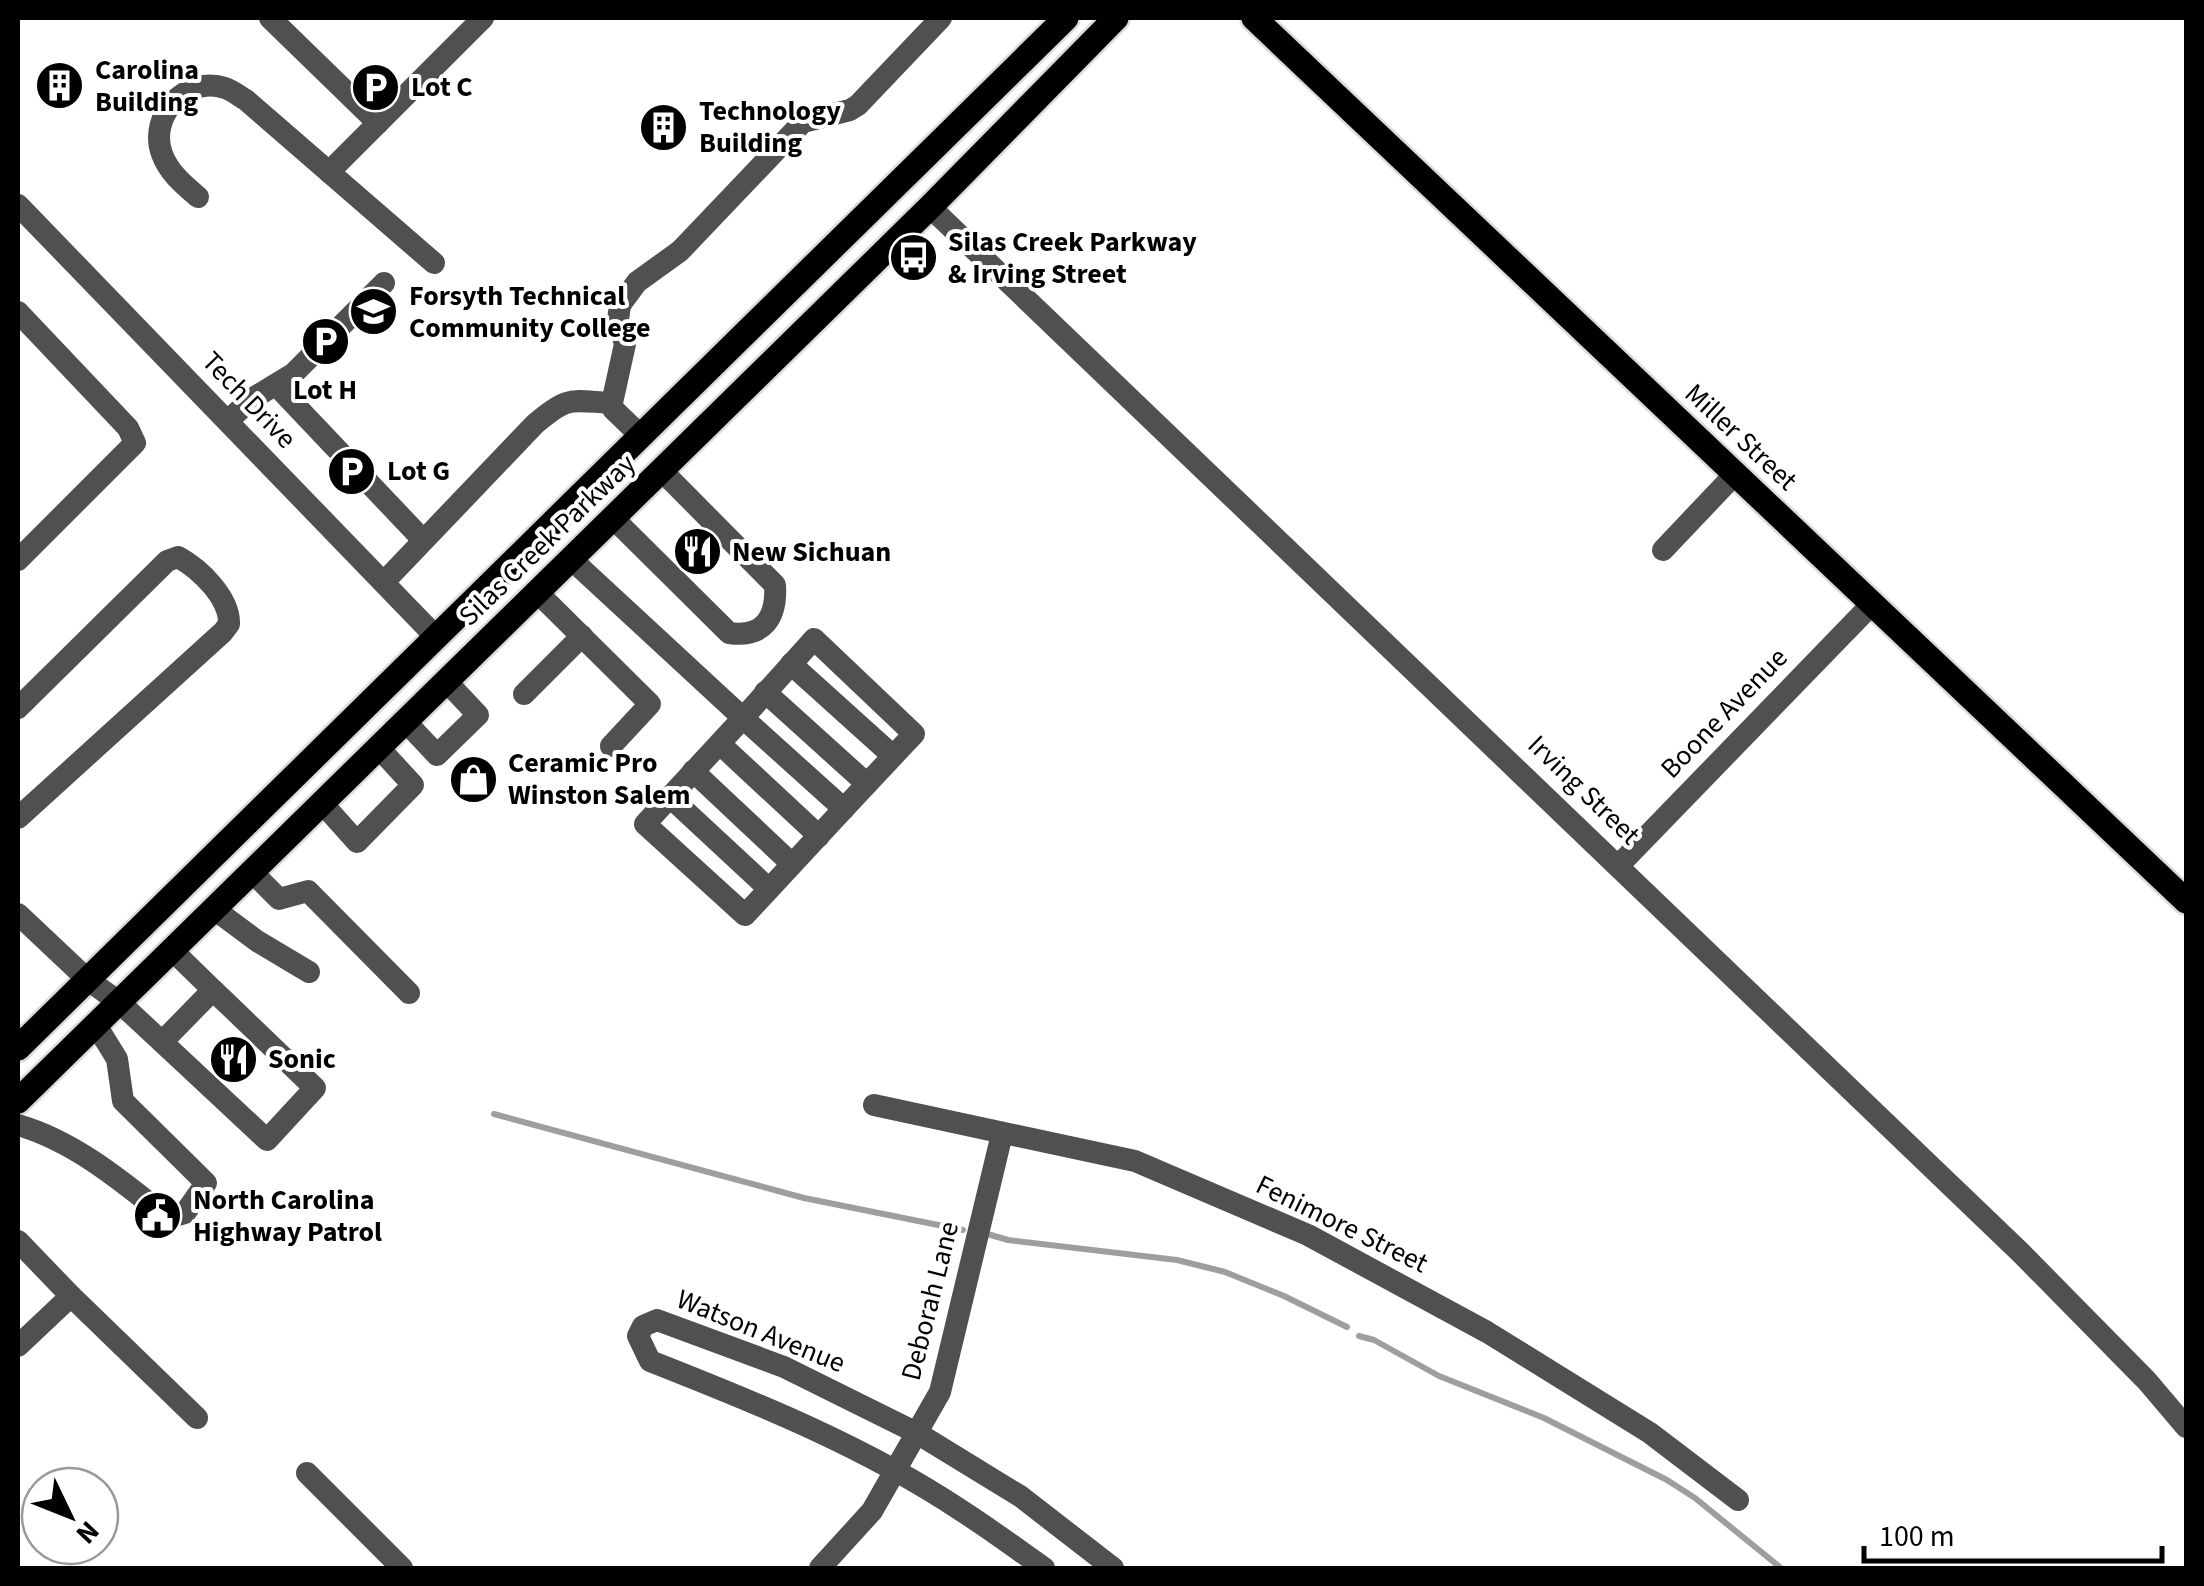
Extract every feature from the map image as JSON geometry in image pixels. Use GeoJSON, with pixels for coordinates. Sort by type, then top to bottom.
{"type":"FeatureCollection","features":[{"type":"Feature","properties":{"kind":"main road","name":"Silas Creek Parkway"},"geometry":{"type":"LineString","coordinates":[[18,1048],[1066,18]]}},
{"type":"Feature","properties":{"kind":"main road","name":"Silas Creek Parkway"},"geometry":{"type":"LineString","coordinates":[[18,1101],[930,207],[1116,18]]}},
{"type":"Feature","properties":{"kind":"main road","name":"Miller Street"},"geometry":{"type":"LineString","coordinates":[[1254,18],[2186,901]]}},
{"type":"Feature","properties":{"kind":"main road"},"geometry":{"type":"LineString","coordinates":[[260,864],[280,823],[446,660],[446,652],[436,638]]}},
{"type":"Feature","properties":{"kind":"street"},"geometry":{"type":"LineString","coordinates":[[329,172],[483,18]]}},
{"type":"Feature","properties":{"kind":"street"},"geometry":{"type":"LineString","coordinates":[[642,436],[613,408],[625,344],[618,320],[620,305],[638,282],[680,251],[803,122],[858,105],[941,18]]}},
{"type":"Feature","properties":{"kind":"street"},"geometry":{"type":"LineString","coordinates":[[286,23],[378,123]]}},
{"type":"Feature","properties":{"kind":"street"},"geometry":{"type":"LineString","coordinates":[[198,197],[176,178],[161,152],[160,130],[168,106],[187,90],[206,85],[226,88],[246,100],[434,263]]}},
{"type":"Feature","properties":{"kind":"street","name":"Tech Drive"},"geometry":{"type":"LineString","coordinates":[[18,205],[436,638]]}},
{"type":"Feature","properties":{"kind":"street","name":"Irving Street"},"geometry":{"type":"LineString","coordinates":[[930,207],[2020,1252],[2186,1426]]}},
{"type":"Feature","properties":{"kind":"street"},"geometry":{"type":"LineString","coordinates":[[228,420],[250,400],[293,374],[384,283]]}},
{"type":"Feature","properties":{"kind":"street"},"geometry":{"type":"LineString","coordinates":[[18,312],[128,428],[136,443],[18,560]]}},
{"type":"Feature","properties":{"kind":"street"},"geometry":{"type":"LineString","coordinates":[[276,384],[423,540]]}},
{"type":"Feature","properties":{"kind":"street"},"geometry":{"type":"LineString","coordinates":[[384,582],[558,404],[572,399],[612,402]]}},
{"type":"Feature","properties":{"kind":"street"},"geometry":{"type":"LineString","coordinates":[[612,518],[729,632],[747,636],[765,625],[776,606],[775,585],[661,470]]}},
{"type":"Feature","properties":{"kind":"street"},"geometry":{"type":"LineString","coordinates":[[1663,550],[1736,473]]}},
{"type":"Feature","properties":{"kind":"street"},"geometry":{"type":"LineString","coordinates":[[18,708],[167,561],[178,557],[188,563],[226,604],[229,624],[223,632],[20,810]]}},
{"type":"Feature","properties":{"kind":"street"},"geometry":{"type":"LineString","coordinates":[[571,558],[844,809]]}},
{"type":"Feature","properties":{"kind":"street"},"geometry":{"type":"LineString","coordinates":[[538,592],[650,704],[610,746]]}},
{"type":"Feature","properties":{"kind":"street","name":"Boone Avenue"},"geometry":{"type":"LineString","coordinates":[[1619,865],[1873,603]]}},
{"type":"Feature","properties":{"kind":"street"},"geometry":{"type":"LineString","coordinates":[[524,694],[582,636]]}},
{"type":"Feature","properties":{"kind":"street"},"geometry":{"type":"LineString","coordinates":[[814,640],[914,734],[745,915],[645,824],[743,718],[814,640]]}},
{"type":"Feature","properties":{"kind":"street"},"geometry":{"type":"LineString","coordinates":[[791,664],[893,756]]}},
{"type":"Feature","properties":{"kind":"street"},"geometry":{"type":"LineString","coordinates":[[405,722],[437,755],[478,715],[446,681]]}},
{"type":"Feature","properties":{"kind":"street"},"geometry":{"type":"LineString","coordinates":[[765,692],[867,784]]}},
{"type":"Feature","properties":{"kind":"street"},"geometry":{"type":"LineString","coordinates":[[720,744],[819,836]]}},
{"type":"Feature","properties":{"kind":"street"},"geometry":{"type":"LineString","coordinates":[[322,803],[357,842],[413,785],[378,747]]}},
{"type":"Feature","properties":{"kind":"street"},"geometry":{"type":"LineString","coordinates":[[694,771],[792,864]]}},
{"type":"Feature","properties":{"kind":"street"},"geometry":{"type":"LineString","coordinates":[[670,797],[768,890]]}},
{"type":"Feature","properties":{"kind":"street"},"geometry":{"type":"LineString","coordinates":[[260,864],[279,899],[308,890],[410,993]]}},
{"type":"Feature","properties":{"kind":"street"},"geometry":{"type":"LineString","coordinates":[[214,909],[257,941],[310,972]]}},
{"type":"Feature","properties":{"kind":"street"},"geometry":{"type":"LineString","coordinates":[[18,914],[267,1140],[315,1088],[172,950]]}},
{"type":"Feature","properties":{"kind":"street"},"geometry":{"type":"LineString","coordinates":[[162,1042],[213,990]]}},
{"type":"Feature","properties":{"kind":"street"},"geometry":{"type":"LineString","coordinates":[[18,1125],[45,1133],[123,1182],[168,1218],[185,1212],[206,1183],[122,1101],[117,1059],[96,1025]]}},
{"type":"Feature","properties":{"kind":"street","name":"Fenimore Street"},"geometry":{"type":"LineString","coordinates":[[874,1105],[1135,1161],[1308,1235],[1499,1340],[1650,1433],[1738,1500]]}},
{"type":"Feature","properties":{"kind":"street","name":"Deborah Lane"},"geometry":{"type":"LineString","coordinates":[[820,1568],[872,1511],[940,1392],[1002,1134]]}},
{"type":"Feature","properties":{"kind":"street"},"geometry":{"type":"LineString","coordinates":[[18,1240],[197,1418]]}},
{"type":"Feature","properties":{"kind":"street"},"geometry":{"type":"LineString","coordinates":[[18,1346],[71,1296]]}},
{"type":"Feature","properties":{"kind":"street","name":"Watson Avenue"},"geometry":{"type":"LineString","coordinates":[[1044,1568],[961,1510],[896,1472],[794,1420],[650,1361],[638,1336],[644,1326],[657,1320],[784,1367],[917,1433],[1020,1496],[1113,1568]]}},
{"type":"Feature","properties":{"kind":"street"},"geometry":{"type":"LineString","coordinates":[[306,1473],[402,1568]]}},
{"type":"Feature","properties":{"kind":"waterway"},"geometry":{"type":"LineString","coordinates":[[494,1114],[804,1198],[963,1230]]}},
{"type":"Feature","properties":{"kind":"waterway"},"geometry":{"type":"LineString","coordinates":[[984,1233],[1008,1240],[1177,1260],[1225,1272],[1347,1327]]}},
{"type":"Feature","properties":{"kind":"waterway"},"geometry":{"type":"LineString","coordinates":[[1359,1336],[1374,1340],[1439,1376],[1544,1418],[1667,1480],[1781,1568]]}},
{"type":"Feature","properties":{"kind":"place","name":"Carolina Building"},"geometry":{"type":"Point","coordinates":[60,86]}},
{"type":"Feature","properties":{"kind":"place","name":"Lot C"},"geometry":{"type":"Point","coordinates":[376,87]}},
{"type":"Feature","properties":{"kind":"place","name":"Technology Building"},"geometry":{"type":"Point","coordinates":[664,127]}},
{"type":"Feature","properties":{"kind":"place","name":"Silas Creek Parkway & Irving Street"},"geometry":{"type":"Point","coordinates":[913,258]}},
{"type":"Feature","properties":{"kind":"place","name":"Forsyth Technical Community College"},"geometry":{"type":"Point","coordinates":[374,312]}},
{"type":"Feature","properties":{"kind":"place","name":"Lot H"},"geometry":{"type":"Point","coordinates":[325,342]}},
{"type":"Feature","properties":{"kind":"place","name":"Lot G"},"geometry":{"type":"Point","coordinates":[352,471]}},
{"type":"Feature","properties":{"kind":"place","name":"New Sichuan"},"geometry":{"type":"Point","coordinates":[697,552]}},
{"type":"Feature","properties":{"kind":"place","name":"Ceramic Pro Winston Salem"},"geometry":{"type":"Point","coordinates":[473,779]}},
{"type":"Feature","properties":{"kind":"place","name":"Sonic"},"geometry":{"type":"Point","coordinates":[233,1059]}},
{"type":"Feature","properties":{"kind":"place","name":"North Carolina Highway Patrol"},"geometry":{"type":"Point","coordinates":[158,1216]}}]}
